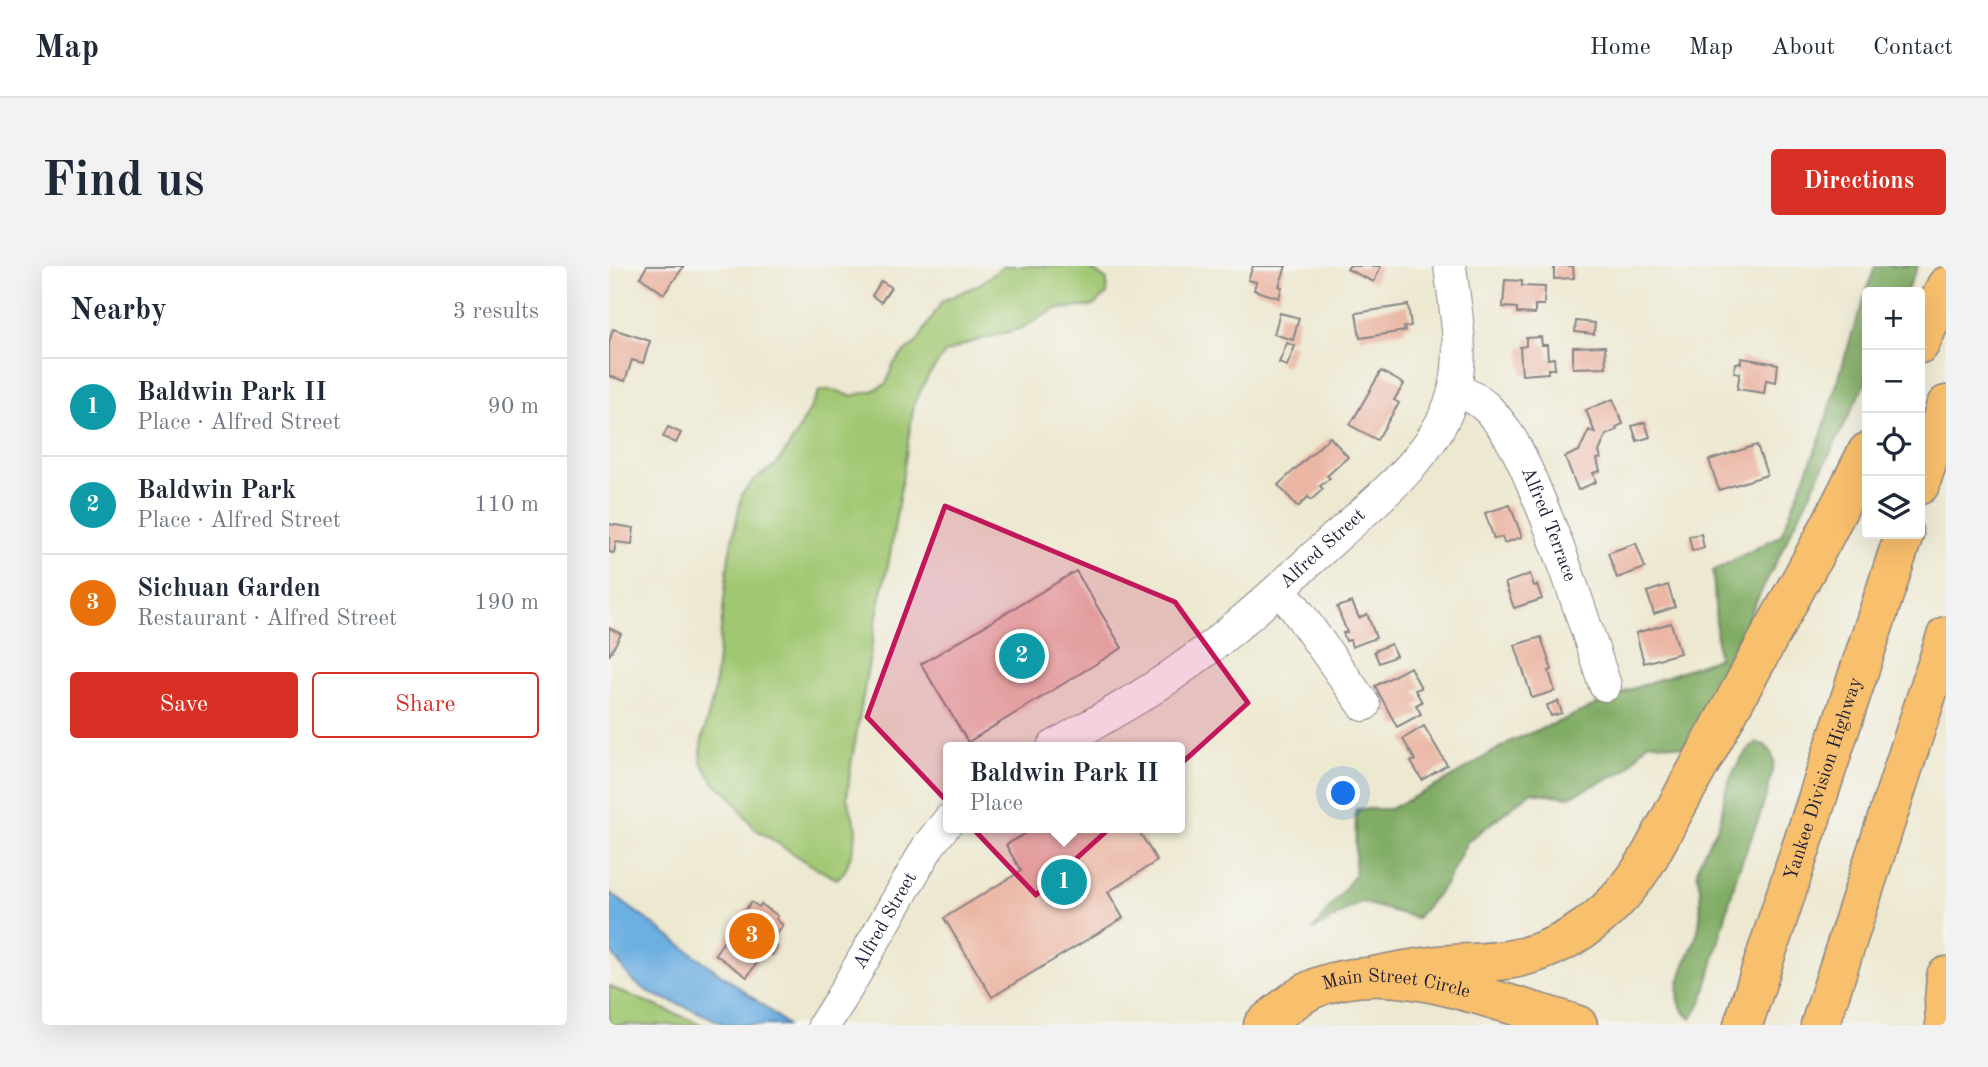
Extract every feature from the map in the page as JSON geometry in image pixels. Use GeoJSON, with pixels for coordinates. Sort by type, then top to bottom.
{"type":"FeatureCollection","features":[{"type":"Feature","properties":{"kind":"main road"},"geometry":{"type":"LineString","coordinates":[[1925,333],[1946,286]]}},
{"type":"Feature","properties":{"kind":"main road"},"geometry":{"type":"LineString","coordinates":[[1923,476],[1946,405]]}},
{"type":"Feature","properties":{"kind":"main road"},"geometry":{"type":"LineString","coordinates":[[1369,977],[1413,968],[1489,962],[1525,956],[1561,942],[1590,926],[1619,900],[1640,873],[1654,848],[1823,539],[1862,462]]}},
{"type":"Feature","properties":{"kind":"main road","name":"Yankee Division Highway"},"geometry":{"type":"LineString","coordinates":[[1748,1011],[1902,539]]}},
{"type":"Feature","properties":{"kind":"main road"},"geometry":{"type":"LineString","coordinates":[[1821,1021],[1946,636]]}},
{"type":"Feature","properties":{"kind":"main road"},"geometry":{"type":"LineString","coordinates":[[1945,1025],[1946,976]]}},
{"type":"Feature","properties":{"kind":"main road","name":"Main Street Circle"},"geometry":{"type":"LineString","coordinates":[[1263,1025],[1311,990],[1347,979],[1369,977],[1408,979],[1451,987],[1578,1025]]}},
{"type":"Feature","properties":{"kind":"street","name":"Alfred Street"},"geometry":{"type":"LineString","coordinates":[[1061,742],[1188,664],[1236,627],[1387,491],[1413,464],[1442,422],[1459,373],[1460,346],[1450,266]]}},
{"type":"Feature","properties":{"kind":"street","name":"Alfred Terrace"},"geometry":{"type":"LineString","coordinates":[[1455,389],[1489,410],[1521,456],[1567,568],[1605,685]]}},
{"type":"Feature","properties":{"kind":"street"},"geometry":{"type":"LineString","coordinates":[[1279,589],[1295,607],[1364,705]]}},
{"type":"Feature","properties":{"kind":"street","name":"Alfred Street"},"geometry":{"type":"LineString","coordinates":[[824,1025],[929,845],[943,828]]}},
{"type":"Feature","properties":{"kind":"highlighted area"},"geometry":{"type":"Polygon","coordinates":[[[945,506],[1175,602],[1248,703],[1036,895],[867,717],[945,506]]]}},
{"type":"Feature","properties":{"kind":"green space"},"geometry":{"type":"Polygon","coordinates":[[[1004,266],[1086,266],[1107,280],[1107,294],[1093,306],[1056,309],[1022,328],[965,344],[945,353],[928,376],[914,404],[890,555],[851,765],[847,798],[857,829],[845,871],[837,879],[754,828],[728,793],[714,783],[701,762],[701,744],[714,693],[729,555],[742,494],[755,479],[776,465],[795,437],[820,390],[835,390],[851,396],[886,384],[893,365],[917,342],[942,301],[978,285],[1004,266]]]}},
{"type":"Feature","properties":{"kind":"green space"},"geometry":{"type":"Polygon","coordinates":[[[1875,266],[1918,266],[1908,287],[1868,287],[1875,266]]]}},
{"type":"Feature","properties":{"kind":"green space"},"geometry":{"type":"Polygon","coordinates":[[[1862,304],[1862,389],[1684,747],[1648,742],[1625,771],[1569,797],[1531,792],[1467,842],[1445,885],[1417,918],[1361,902],[1312,931],[1355,875],[1356,809],[1390,809],[1442,783],[1511,741],[1629,690],[1718,658],[1713,571],[1781,535],[1820,439],[1862,304]]]}},
{"type":"Feature","properties":{"kind":"green space"},"geometry":{"type":"Polygon","coordinates":[[[1756,743],[1765,745],[1774,761],[1768,790],[1737,874],[1703,999],[1691,1019],[1682,1009],[1678,998],[1681,974],[1699,926],[1701,903],[1698,867],[1719,824],[1731,776],[1740,760],[1756,743]]]}},
{"type":"Feature","properties":{"kind":"green space"},"geometry":{"type":"Polygon","coordinates":[[[609,986],[615,989],[703,1025],[609,1025],[609,986]]]}},
{"type":"Feature","properties":{"kind":"water"},"geometry":{"type":"Polygon","coordinates":[[[609,892],[787,1025],[726,1025],[652,994],[637,984],[609,949],[609,892]]]}},
{"type":"Feature","properties":{"kind":"building"},"geometry":{"type":"Polygon","coordinates":[[[647,266],[684,266],[664,294],[640,277],[647,266]]]}},
{"type":"Feature","properties":{"kind":"building"},"geometry":{"type":"Polygon","coordinates":[[[1253,266],[1286,266],[1279,286],[1282,287],[1279,298],[1254,290],[1256,282],[1248,280],[1253,266]]]}},
{"type":"Feature","properties":{"kind":"building"},"geometry":{"type":"Polygon","coordinates":[[[1349,266],[1381,266],[1374,282],[1347,269],[1349,266]]]}},
{"type":"Feature","properties":{"kind":"building"},"geometry":{"type":"Polygon","coordinates":[[[1554,266],[1573,266],[1574,278],[1554,279],[1554,266]]]}},
{"type":"Feature","properties":{"kind":"building"},"geometry":{"type":"Polygon","coordinates":[[[1505,280],[1522,281],[1522,286],[1545,287],[1544,305],[1535,305],[1535,314],[1517,313],[1517,308],[1503,307],[1505,280]]]}},
{"type":"Feature","properties":{"kind":"building"},"geometry":{"type":"Polygon","coordinates":[[[881,281],[891,287],[881,302],[872,296],[881,281]]]}},
{"type":"Feature","properties":{"kind":"building"},"geometry":{"type":"Polygon","coordinates":[[[1408,305],[1411,326],[1404,327],[1405,331],[1360,338],[1356,313],[1408,305]]]}},
{"type":"Feature","properties":{"kind":"building"},"geometry":{"type":"Polygon","coordinates":[[[1280,313],[1299,318],[1293,340],[1274,334],[1280,313]]]}},
{"type":"Feature","properties":{"kind":"building"},"geometry":{"type":"Polygon","coordinates":[[[1576,321],[1595,323],[1594,334],[1575,332],[1576,321]]]}},
{"type":"Feature","properties":{"kind":"building"},"geometry":{"type":"Polygon","coordinates":[[[613,329],[650,341],[643,363],[632,360],[625,381],[609,376],[609,343],[613,329]]]}},
{"type":"Feature","properties":{"kind":"building"},"geometry":{"type":"Polygon","coordinates":[[[1541,337],[1542,345],[1547,345],[1548,359],[1554,358],[1555,369],[1548,369],[1548,373],[1522,375],[1520,347],[1526,346],[1526,338],[1541,337]]]}},
{"type":"Feature","properties":{"kind":"building"},"geometry":{"type":"Polygon","coordinates":[[[1287,343],[1295,346],[1287,366],[1279,363],[1287,343]]]}},
{"type":"Feature","properties":{"kind":"building"},"geometry":{"type":"Polygon","coordinates":[[[1605,346],[1606,367],[1573,368],[1573,347],[1605,346]]]}},
{"type":"Feature","properties":{"kind":"building"},"geometry":{"type":"Polygon","coordinates":[[[1741,358],[1778,364],[1776,382],[1766,380],[1764,393],[1737,389],[1740,373],[1734,372],[1736,363],[1741,363],[1741,358]]]}},
{"type":"Feature","properties":{"kind":"building"},"geometry":{"type":"Polygon","coordinates":[[[1381,371],[1404,384],[1394,400],[1399,403],[1377,440],[1350,425],[1381,371]]]}},
{"type":"Feature","properties":{"kind":"building"},"geometry":{"type":"Polygon","coordinates":[[[1613,399],[1623,424],[1606,435],[1599,452],[1601,458],[1597,459],[1600,471],[1593,473],[1596,482],[1578,490],[1565,457],[1579,451],[1589,430],[1595,433],[1586,410],[1613,399]]]}},
{"type":"Feature","properties":{"kind":"building"},"geometry":{"type":"Polygon","coordinates":[[[1645,422],[1650,437],[1637,441],[1632,426],[1645,422]]]}},
{"type":"Feature","properties":{"kind":"building"},"geometry":{"type":"Polygon","coordinates":[[[668,427],[681,433],[676,443],[663,437],[668,427]]]}},
{"type":"Feature","properties":{"kind":"building"},"geometry":{"type":"Polygon","coordinates":[[[1330,437],[1348,457],[1327,476],[1330,478],[1320,486],[1323,489],[1311,500],[1308,497],[1298,507],[1278,485],[1330,437]]]}},
{"type":"Feature","properties":{"kind":"building"},"geometry":{"type":"Polygon","coordinates":[[[1757,445],[1767,475],[1719,490],[1709,460],[1757,445]]]}},
{"type":"Feature","properties":{"kind":"building"},"geometry":{"type":"Polygon","coordinates":[[[1510,505],[1522,537],[1504,543],[1502,537],[1494,539],[1485,513],[1510,505]]]}},
{"type":"Feature","properties":{"kind":"building"},"geometry":{"type":"Polygon","coordinates":[[[609,524],[634,528],[632,544],[616,542],[614,553],[609,552],[609,524]]]}},
{"type":"Feature","properties":{"kind":"building"},"geometry":{"type":"Polygon","coordinates":[[[1701,534],[1704,548],[1692,551],[1689,536],[1701,534]]]}},
{"type":"Feature","properties":{"kind":"building"},"geometry":{"type":"Polygon","coordinates":[[[1636,543],[1645,568],[1617,578],[1608,553],[1636,543]]]}},
{"type":"Feature","properties":{"kind":"building"},"geometry":{"type":"Polygon","coordinates":[[[1076,571],[1122,648],[968,742],[921,664],[1076,571]]]}},
{"type":"Feature","properties":{"kind":"building"},"geometry":{"type":"Polygon","coordinates":[[[1530,574],[1542,599],[1514,608],[1505,583],[1530,574]]]}},
{"type":"Feature","properties":{"kind":"building"},"geometry":{"type":"Polygon","coordinates":[[[1668,585],[1675,607],[1654,614],[1647,592],[1668,585]]]}},
{"type":"Feature","properties":{"kind":"building"},"geometry":{"type":"Polygon","coordinates":[[[1352,602],[1359,618],[1367,614],[1376,638],[1352,647],[1350,640],[1346,641],[1343,633],[1347,632],[1337,607],[1352,602]]]}},
{"type":"Feature","properties":{"kind":"building"},"geometry":{"type":"Polygon","coordinates":[[[1671,623],[1680,653],[1644,663],[1636,633],[1671,623]]]}},
{"type":"Feature","properties":{"kind":"building"},"geometry":{"type":"Polygon","coordinates":[[[609,628],[621,634],[609,656],[609,628]]]}},
{"type":"Feature","properties":{"kind":"building"},"geometry":{"type":"Polygon","coordinates":[[[1541,637],[1552,670],[1549,671],[1555,691],[1532,698],[1515,645],[1541,637]]]}},
{"type":"Feature","properties":{"kind":"building"},"geometry":{"type":"Polygon","coordinates":[[[1391,644],[1396,656],[1379,663],[1374,651],[1391,644]]]}},
{"type":"Feature","properties":{"kind":"building"},"geometry":{"type":"Polygon","coordinates":[[[1410,667],[1421,688],[1415,690],[1422,702],[1416,705],[1421,714],[1397,727],[1375,686],[1410,667]]]}},
{"type":"Feature","properties":{"kind":"building"},"geometry":{"type":"Polygon","coordinates":[[[1558,701],[1562,713],[1551,716],[1547,705],[1558,701]]]}},
{"type":"Feature","properties":{"kind":"building"},"geometry":{"type":"Polygon","coordinates":[[[1424,726],[1447,765],[1422,780],[1411,762],[1415,760],[1403,739],[1424,726]]]}},
{"type":"Feature","properties":{"kind":"building"},"geometry":{"type":"Polygon","coordinates":[[[1026,833],[1140,833],[1157,861],[1108,892],[1123,918],[992,997],[944,918],[1021,871],[1006,845],[1026,833]]]}},
{"type":"Feature","properties":{"kind":"building"},"geometry":{"type":"Polygon","coordinates":[[[751,902],[759,907],[761,904],[778,916],[776,919],[783,925],[771,943],[777,947],[772,955],[765,951],[747,977],[715,954],[751,902]]]}},
{"type":"Feature","properties":{"kind":"place","name":"Baldwin Park"},"geometry":{"type":"Point","coordinates":[1022,656]}},
{"type":"Feature","properties":{"kind":"place","name":"Baldwin Park II"},"geometry":{"type":"Point","coordinates":[1064,882]}},
{"type":"Feature","properties":{"kind":"place","name":"Sichuan Garden"},"geometry":{"type":"Point","coordinates":[752,936]}}]}
